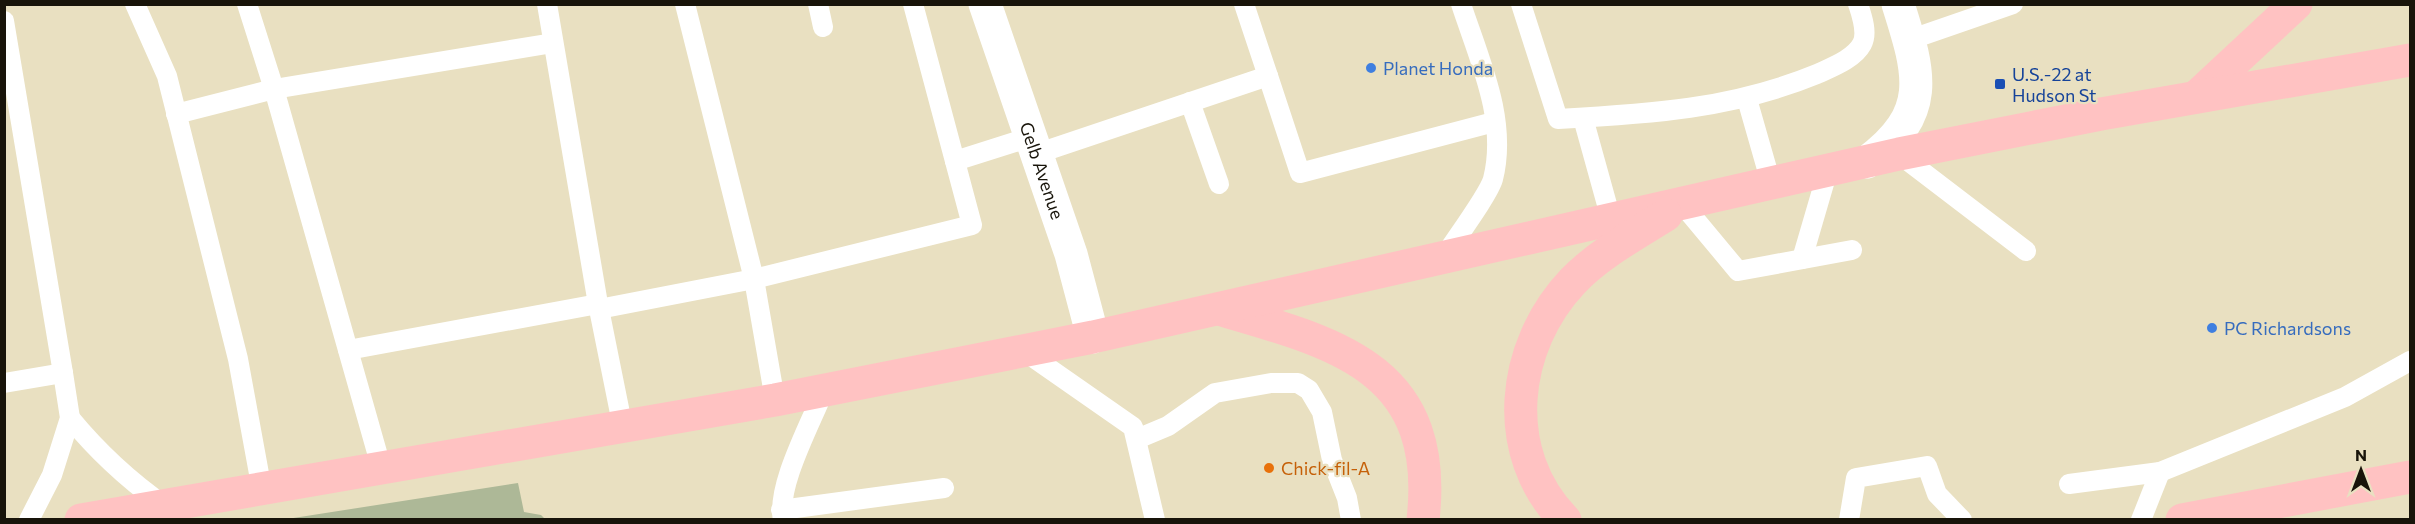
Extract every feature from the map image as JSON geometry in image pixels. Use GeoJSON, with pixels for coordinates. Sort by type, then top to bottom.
{"type":"FeatureCollection","features":[{"type":"Feature","properties":{"kind":"highway"},"geometry":{"type":"LineString","coordinates":[[2196,97],[2296,4]]}},
{"type":"Feature","properties":{"kind":"highway"},"geometry":{"type":"LineString","coordinates":[[81,519],[382,470],[776,400],[1093,337],[1611,219],[1683,205],[1899,154],[2196,97],[2410,60]]}},
{"type":"Feature","properties":{"kind":"highway"},"geometry":{"type":"LineString","coordinates":[[1565,519],[1544,494],[1534,472],[1521,430],[1521,386],[1532,343],[1556,302],[1579,276],[1611,250],[1683,205]]}},
{"type":"Feature","properties":{"kind":"highway"},"geometry":{"type":"LineString","coordinates":[[1218,309],[1329,343],[1351,354],[1386,382],[1410,417],[1417,436],[1425,482],[1423,519]]}},
{"type":"Feature","properties":{"kind":"highway"},"geometry":{"type":"LineString","coordinates":[[2182,519],[2410,477]]}},
{"type":"Feature","properties":{"kind":"highway"},"geometry":{"type":"LineString","coordinates":[[205,519],[252,492]]}},
{"type":"Feature","properties":{"kind":"street"},"geometry":{"type":"LineString","coordinates":[[1867,162],[1897,137],[1912,110],[1917,85],[1910,40],[1898,4]]}},
{"type":"Feature","properties":{"kind":"street","name":"Gelb Avenue"},"geometry":{"type":"LineString","coordinates":[[988,6],[1080,284],[1093,337]]}},
{"type":"Feature","properties":{"kind":"lane"},"geometry":{"type":"LineString","coordinates":[[135,4],[167,76],[238,359],[252,492]]}},
{"type":"Feature","properties":{"kind":"lane"},"geometry":{"type":"LineString","coordinates":[[247,4],[274,88],[382,470]]}},
{"type":"Feature","properties":{"kind":"lane"},"geometry":{"type":"LineString","coordinates":[[547,4],[599,307],[623,428]]}},
{"type":"Feature","properties":{"kind":"lane"},"geometry":{"type":"LineString","coordinates":[[685,4],[754,279],[776,400]]}},
{"type":"Feature","properties":{"kind":"lane"},"geometry":{"type":"LineString","coordinates":[[818,4],[823,27]]}},
{"type":"Feature","properties":{"kind":"lane"},"geometry":{"type":"LineString","coordinates":[[348,350],[754,279],[972,225],[913,4]]}},
{"type":"Feature","properties":{"kind":"lane"},"geometry":{"type":"LineString","coordinates":[[1244,4],[1300,173],[1494,122]]}},
{"type":"Feature","properties":{"kind":"lane"},"geometry":{"type":"LineString","coordinates":[[1444,257],[1493,181],[1496,139],[1491,95],[1461,4]]}},
{"type":"Feature","properties":{"kind":"lane"},"geometry":{"type":"LineString","coordinates":[[1521,4],[1558,119],[1654,113],[1747,99],[1785,87],[1835,66],[1856,52],[1863,43],[1864,21],[1858,4]]}},
{"type":"Feature","properties":{"kind":"lane"},"geometry":{"type":"LineString","coordinates":[[1910,40],[2013,4]]}},
{"type":"Feature","properties":{"kind":"lane"},"geometry":{"type":"LineString","coordinates":[[4,21],[70,417],[52,475],[29,519]]}},
{"type":"Feature","properties":{"kind":"lane"},"geometry":{"type":"LineString","coordinates":[[176,114],[274,88],[552,43]]}},
{"type":"Feature","properties":{"kind":"lane"},"geometry":{"type":"LineString","coordinates":[[955,161],[1034,146],[1190,102],[1268,76]]}},
{"type":"Feature","properties":{"kind":"lane"},"geometry":{"type":"LineString","coordinates":[[1747,99],[1771,183]]}},
{"type":"Feature","properties":{"kind":"lane"},"geometry":{"type":"LineString","coordinates":[[1190,102],[1219,184]]}},
{"type":"Feature","properties":{"kind":"lane"},"geometry":{"type":"LineString","coordinates":[[1583,118],[1611,219]]}},
{"type":"Feature","properties":{"kind":"lane"},"geometry":{"type":"LineString","coordinates":[[1899,154],[2026,251]]}},
{"type":"Feature","properties":{"kind":"lane"},"geometry":{"type":"LineString","coordinates":[[1802,259],[1828,170]]}},
{"type":"Feature","properties":{"kind":"lane"},"geometry":{"type":"LineString","coordinates":[[1683,205],[1738,271],[1852,250]]}},
{"type":"Feature","properties":{"kind":"lane"},"geometry":{"type":"LineString","coordinates":[[1024,351],[1123,417],[1133,427],[1155,519]]}},
{"type":"Feature","properties":{"kind":"lane"},"geometry":{"type":"LineString","coordinates":[[2069,484],[2160,472],[2345,397],[2410,361]]}},
{"type":"Feature","properties":{"kind":"lane"},"geometry":{"type":"LineString","coordinates":[[4,383],[63,374]]}},
{"type":"Feature","properties":{"kind":"lane"},"geometry":{"type":"LineString","coordinates":[[1137,439],[1168,426],[1215,393],[1271,383],[1299,383],[1309,390],[1322,412],[1332,460],[1347,498],[1351,519]]}},
{"type":"Feature","properties":{"kind":"lane"},"geometry":{"type":"LineString","coordinates":[[824,390],[784,487],[782,515],[944,488]]}},
{"type":"Feature","properties":{"kind":"lane"},"geometry":{"type":"LineString","coordinates":[[70,417],[108,461],[165,506]]}},
{"type":"Feature","properties":{"kind":"lane"},"geometry":{"type":"LineString","coordinates":[[1849,519],[1856,478],[1927,466],[1937,494],[1962,519]]}},
{"type":"Feature","properties":{"kind":"lane"},"geometry":{"type":"LineString","coordinates":[[2141,519],[2160,472]]}},
{"type":"Feature","properties":{"kind":"green space"},"geometry":{"type":"Polygon","coordinates":[[[518,483],[524,512],[541,515],[545,519],[287,519],[518,483]]]}},
{"type":"Feature","properties":{"kind":"place","name":"Planet Honda"},"geometry":{"type":"Point","coordinates":[1371,68]}},
{"type":"Feature","properties":{"kind":"place","name":"U.S.-22 at Hudson St"},"geometry":{"type":"Point","coordinates":[2000,84]}},
{"type":"Feature","properties":{"kind":"place","name":"PC Richardsons"},"geometry":{"type":"Point","coordinates":[2212,328]}},
{"type":"Feature","properties":{"kind":"place","name":"Chick-fil-A"},"geometry":{"type":"Point","coordinates":[1269,468]}}]}
